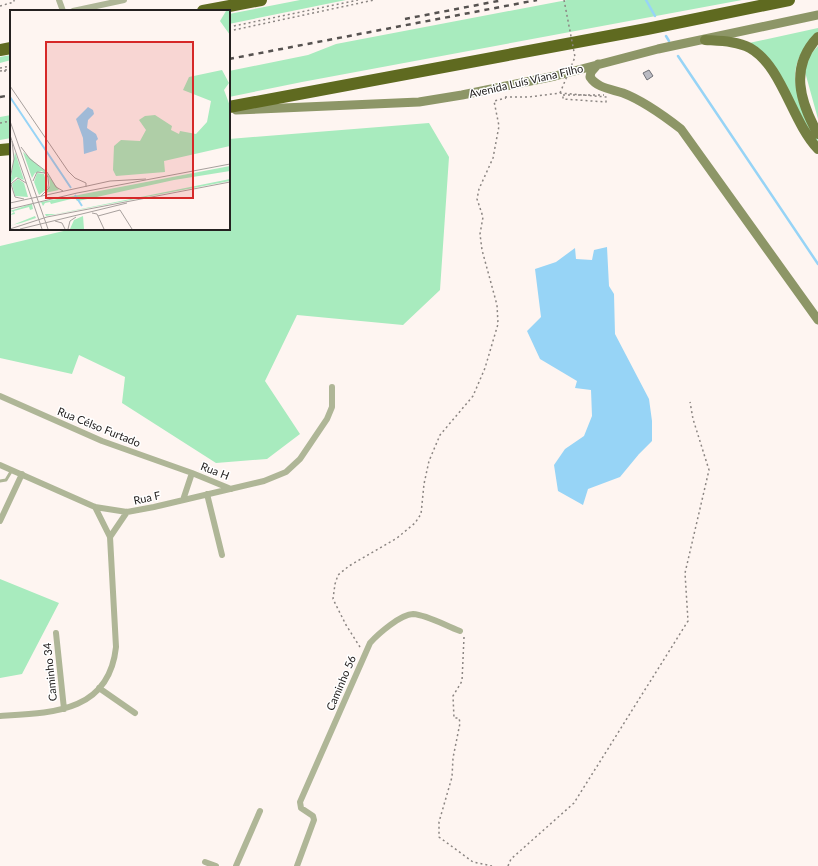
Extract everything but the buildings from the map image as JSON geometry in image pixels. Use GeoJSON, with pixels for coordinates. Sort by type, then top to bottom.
{"type":"FeatureCollection","features":[{"type":"Feature","properties":{"kind":"highway"},"geometry":{"type":"LineString","coordinates":[[208,10],[261,0]]}},
{"type":"Feature","properties":{"kind":"highway"},"geometry":{"type":"LineString","coordinates":[[230,107],[647,29],[789,0]]}},
{"type":"Feature","properties":{"kind":"highway"},"geometry":{"type":"LineString","coordinates":[[0,50],[10,48]]}},
{"type":"Feature","properties":{"kind":"highway"},"geometry":{"type":"LineString","coordinates":[[0,150],[10,148]]}},
{"type":"Feature","properties":{"kind":"main road","name":"Avenida Luís Viana Filho"},"geometry":{"type":"LineString","coordinates":[[230,111],[419,102],[503,88],[658,49],[704,41],[818,15]]}},
{"type":"Feature","properties":{"kind":"main road"},"geometry":{"type":"LineString","coordinates":[[818,37],[809,46],[803,57],[799,77],[803,98],[810,119],[818,134]]}},
{"type":"Feature","properties":{"kind":"main road"},"geometry":{"type":"LineString","coordinates":[[704,41],[732,42],[750,48],[766,61],[804,131],[818,149]]}},
{"type":"Feature","properties":{"kind":"main road"},"geometry":{"type":"LineString","coordinates":[[599,63],[591,72],[590,77],[596,84],[640,102],[657,111],[681,129],[818,320]]}},
{"type":"Feature","properties":{"kind":"street"},"geometry":{"type":"LineString","coordinates":[[59,0],[63,10]]}},
{"type":"Feature","properties":{"kind":"street"},"geometry":{"type":"LineString","coordinates":[[78,10],[121,1]]}},
{"type":"Feature","properties":{"kind":"street","name":"Rua F"},"geometry":{"type":"LineString","coordinates":[[110,538],[127,512],[264,481],[278,476],[293,466],[319,432],[331,412],[332,387]]}},
{"type":"Feature","properties":{"kind":"street","name":"Rua Célso Furtado"},"geometry":{"type":"LineString","coordinates":[[0,396],[102,442],[192,473]]}},
{"type":"Feature","properties":{"kind":"street"},"geometry":{"type":"LineString","coordinates":[[0,465],[95,507],[127,512]]}},
{"type":"Feature","properties":{"kind":"street"},"geometry":{"type":"LineString","coordinates":[[183,500],[192,473]]}},
{"type":"Feature","properties":{"kind":"street","name":"Rua H"},"geometry":{"type":"LineString","coordinates":[[192,473],[231,488]]}},
{"type":"Feature","properties":{"kind":"street"},"geometry":{"type":"LineString","coordinates":[[0,521],[22,474]]}},
{"type":"Feature","properties":{"kind":"street"},"geometry":{"type":"LineString","coordinates":[[207,494],[222,555]]}},
{"type":"Feature","properties":{"kind":"street"},"geometry":{"type":"LineString","coordinates":[[0,716],[42,714],[64,709],[81,702],[99,688],[111,666],[116,647],[110,538],[95,507]]}},
{"type":"Feature","properties":{"kind":"street","name":"Caminho 56"},"geometry":{"type":"LineString","coordinates":[[296,866],[313,822],[313,816],[302,808],[300,802],[365,654],[374,639],[407,615],[419,616],[460,631]]}},
{"type":"Feature","properties":{"kind":"street","name":"Caminho 34"},"geometry":{"type":"LineString","coordinates":[[56,633],[64,709]]}},
{"type":"Feature","properties":{"kind":"street"},"geometry":{"type":"LineString","coordinates":[[99,688],[135,714]]}},
{"type":"Feature","properties":{"kind":"street"},"geometry":{"type":"LineString","coordinates":[[236,866],[260,811]]}},
{"type":"Feature","properties":{"kind":"street"},"geometry":{"type":"LineString","coordinates":[[205,862],[216,866]]}},
{"type":"Feature","properties":{"kind":"lane"},"geometry":{"type":"LineString","coordinates":[[0,481],[6,480],[12,470]]}},
{"type":"Feature","properties":{"kind":"path"},"geometry":{"type":"LineString","coordinates":[[0,6],[14,2],[14,0]]}},
{"type":"Feature","properties":{"kind":"path"},"geometry":{"type":"LineString","coordinates":[[230,28],[358,0]]}},
{"type":"Feature","properties":{"kind":"path"},"geometry":{"type":"LineString","coordinates":[[230,31],[374,0]]}},
{"type":"Feature","properties":{"kind":"path"},"geometry":{"type":"LineString","coordinates":[[560,93],[575,57],[564,0]]}},
{"type":"Feature","properties":{"kind":"path"},"geometry":{"type":"LineString","coordinates":[[0,68],[10,66]]}},
{"type":"Feature","properties":{"kind":"path"},"geometry":{"type":"LineString","coordinates":[[0,71],[10,70]]}},
{"type":"Feature","properties":{"kind":"path"},"geometry":{"type":"LineString","coordinates":[[503,88],[506,98]]}},
{"type":"Feature","properties":{"kind":"path"},"geometry":{"type":"LineString","coordinates":[[365,654],[346,625],[333,599],[338,575],[349,566],[397,538],[415,523],[421,514],[424,484],[429,461],[440,435],[473,396],[485,368],[498,324],[497,306],[482,250],[480,234],[483,217],[478,199],[479,189],[493,158],[499,126],[494,101],[506,98],[568,93],[575,94],[583,95],[591,96],[606,97],[606,102],[563,98],[563,95],[583,95],[590,95],[604,95]]}},
{"type":"Feature","properties":{"kind":"path"},"geometry":{"type":"LineString","coordinates":[[0,123],[10,121]]}},
{"type":"Feature","properties":{"kind":"path"},"geometry":{"type":"LineString","coordinates":[[508,866],[511,858],[574,803],[688,621],[685,573],[709,470],[692,419],[690,402]]}},
{"type":"Feature","properties":{"kind":"path"},"geometry":{"type":"LineString","coordinates":[[460,631],[465,632],[463,644],[462,681],[453,696],[454,718],[459,718],[460,723],[454,747],[452,777],[439,822],[439,837],[473,862],[492,866]]}},
{"type":"Feature","properties":{"kind":"green space"},"geometry":{"type":"Polygon","coordinates":[[[300,0],[346,0],[230,24],[230,14],[300,0]]]}},
{"type":"Feature","properties":{"kind":"green space"},"geometry":{"type":"Polygon","coordinates":[[[567,0],[742,0],[230,97],[230,71],[308,55],[336,44],[567,0]]]}},
{"type":"Feature","properties":{"kind":"green space"},"geometry":{"type":"Polygon","coordinates":[[[818,28],[818,34],[802,51],[798,60],[795,79],[799,101],[818,139],[818,143],[749,43],[818,28]]]}},
{"type":"Feature","properties":{"kind":"green space"},"geometry":{"type":"Polygon","coordinates":[[[818,46],[818,119],[805,72],[809,56],[818,46]]]}},
{"type":"Feature","properties":{"kind":"green space"},"geometry":{"type":"Polygon","coordinates":[[[10,55],[10,60],[0,63],[0,57],[10,55]]]}},
{"type":"Feature","properties":{"kind":"green space"},"geometry":{"type":"Polygon","coordinates":[[[10,115],[10,138],[0,140],[0,117],[10,115]]]}},
{"type":"Feature","properties":{"kind":"green space"},"geometry":{"type":"Polygon","coordinates":[[[429,123],[449,157],[440,290],[403,325],[297,315],[265,381],[300,434],[267,459],[216,463],[122,403],[125,377],[79,355],[72,374],[0,358],[0,246],[68,230],[230,230],[230,139],[429,123]]]}},
{"type":"Feature","properties":{"kind":"green space"},"geometry":{"type":"Polygon","coordinates":[[[0,579],[59,603],[22,674],[0,678],[0,579]]]}},
{"type":"Feature","properties":{"kind":"water"},"geometry":{"type":"Polygon","coordinates":[[[607,247],[609,286],[614,294],[615,334],[649,399],[652,421],[652,441],[620,477],[588,489],[583,505],[558,491],[554,465],[565,449],[584,436],[592,416],[591,390],[575,388],[577,381],[540,359],[527,331],[541,317],[535,269],[556,262],[575,248],[576,259],[592,260],[594,250],[607,247]]]}},
{"type":"Feature","properties":{"kind":"waterway"},"geometry":{"type":"LineString","coordinates":[[646,0],[655,16]]}},
{"type":"Feature","properties":{"kind":"waterway"},"geometry":{"type":"LineString","coordinates":[[666,36],[669,41]]}},
{"type":"Feature","properties":{"kind":"waterway"},"geometry":{"type":"LineString","coordinates":[[678,56],[818,264]]}},
{"type":"Feature","properties":{"kind":"railway"},"geometry":{"type":"LineString","coordinates":[[405,19],[503,0]]}},
{"type":"Feature","properties":{"kind":"railway"},"geometry":{"type":"LineString","coordinates":[[230,59],[537,0]]}},
{"type":"Feature","properties":{"kind":"railway"},"geometry":{"type":"LineString","coordinates":[[0,97],[10,95]]}}]}
